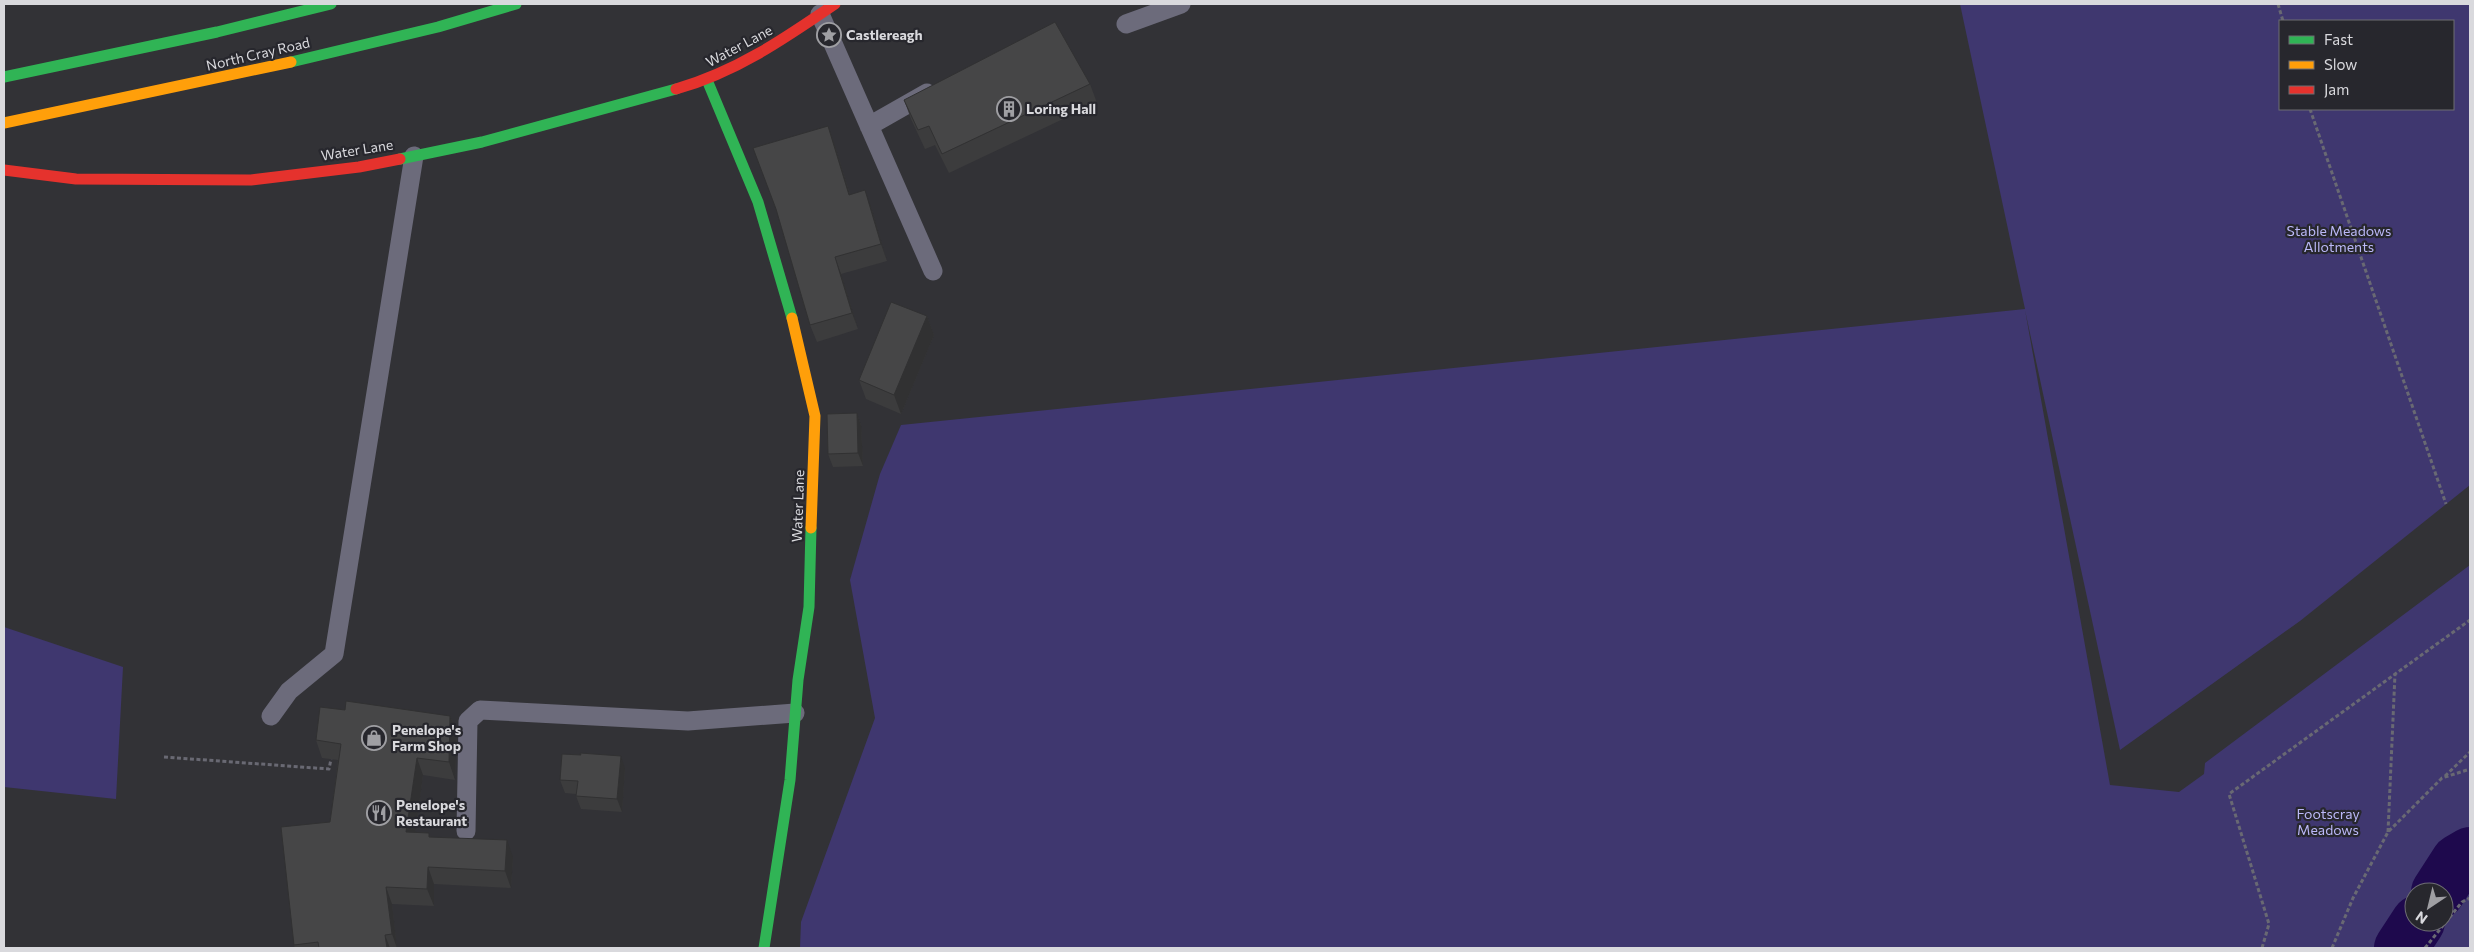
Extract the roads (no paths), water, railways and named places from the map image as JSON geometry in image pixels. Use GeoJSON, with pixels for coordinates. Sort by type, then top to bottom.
{"type":"FeatureCollection","features":[{"type":"Feature","properties":{"kind":"street"},"geometry":{"type":"LineString","coordinates":[[4,76],[218,32],[331,4]]}},
{"type":"Feature","properties":{"kind":"street","name":"North Cray Road"},"geometry":{"type":"LineString","coordinates":[[4,123],[230,77],[438,27],[516,4]]}},
{"type":"Feature","properties":{"kind":"street","name":"Water Lane"},"geometry":{"type":"LineString","coordinates":[[4,170],[76,179],[251,180],[359,167],[482,142],[707,80],[766,50],[827,9]]}},
{"type":"Feature","properties":{"kind":"street","name":"Water Lane"},"geometry":{"type":"LineString","coordinates":[[707,80],[758,202],[800,345],[815,416],[809,607],[795,712],[790,780],[764,948]]}},
{"type":"Feature","properties":{"kind":"lane"},"geometry":{"type":"LineString","coordinates":[[1126,24],[1180,4]]}},
{"type":"Feature","properties":{"kind":"lane"},"geometry":{"type":"LineString","coordinates":[[827,9],[869,126],[933,271]]}},
{"type":"Feature","properties":{"kind":"lane"},"geometry":{"type":"LineString","coordinates":[[869,126],[945,83]]}},
{"type":"Feature","properties":{"kind":"lane"},"geometry":{"type":"LineString","coordinates":[[271,716],[288,691],[334,654],[414,156]]}},
{"type":"Feature","properties":{"kind":"lane"},"geometry":{"type":"LineString","coordinates":[[466,831],[468,721],[480,710],[688,721],[795,712]]}},
{"type":"Feature","properties":{"kind":"waterway"},"geometry":{"type":"LineString","coordinates":[[2444,882],[2458,861],[2470,854]]}},
{"type":"Feature","properties":{"kind":"waterway"},"geometry":{"type":"LineString","coordinates":[[2401,948],[2411,932]]}},
{"type":"Feature","properties":{"kind":"place","name":"Castlereagh"},"geometry":{"type":"Point","coordinates":[829,35]}},
{"type":"Feature","properties":{"kind":"place","name":"Loring Hall"},"geometry":{"type":"Point","coordinates":[1009,109]}},
{"type":"Feature","properties":{"kind":"place","name":"Penelope's Farm Shop"},"geometry":{"type":"Point","coordinates":[374,738]}},
{"type":"Feature","properties":{"kind":"place","name":"Penelope's Restaurant"},"geometry":{"type":"Point","coordinates":[379,813]}},
{"type":"Feature","properties":{"kind":"park label","name":"Stable Meadows Allotments"},"geometry":{"type":"Point","coordinates":[2339,240]}},
{"type":"Feature","properties":{"kind":"park label","name":"Footscray Meadows"},"geometry":{"type":"Point","coordinates":[2328,822]}}]}
